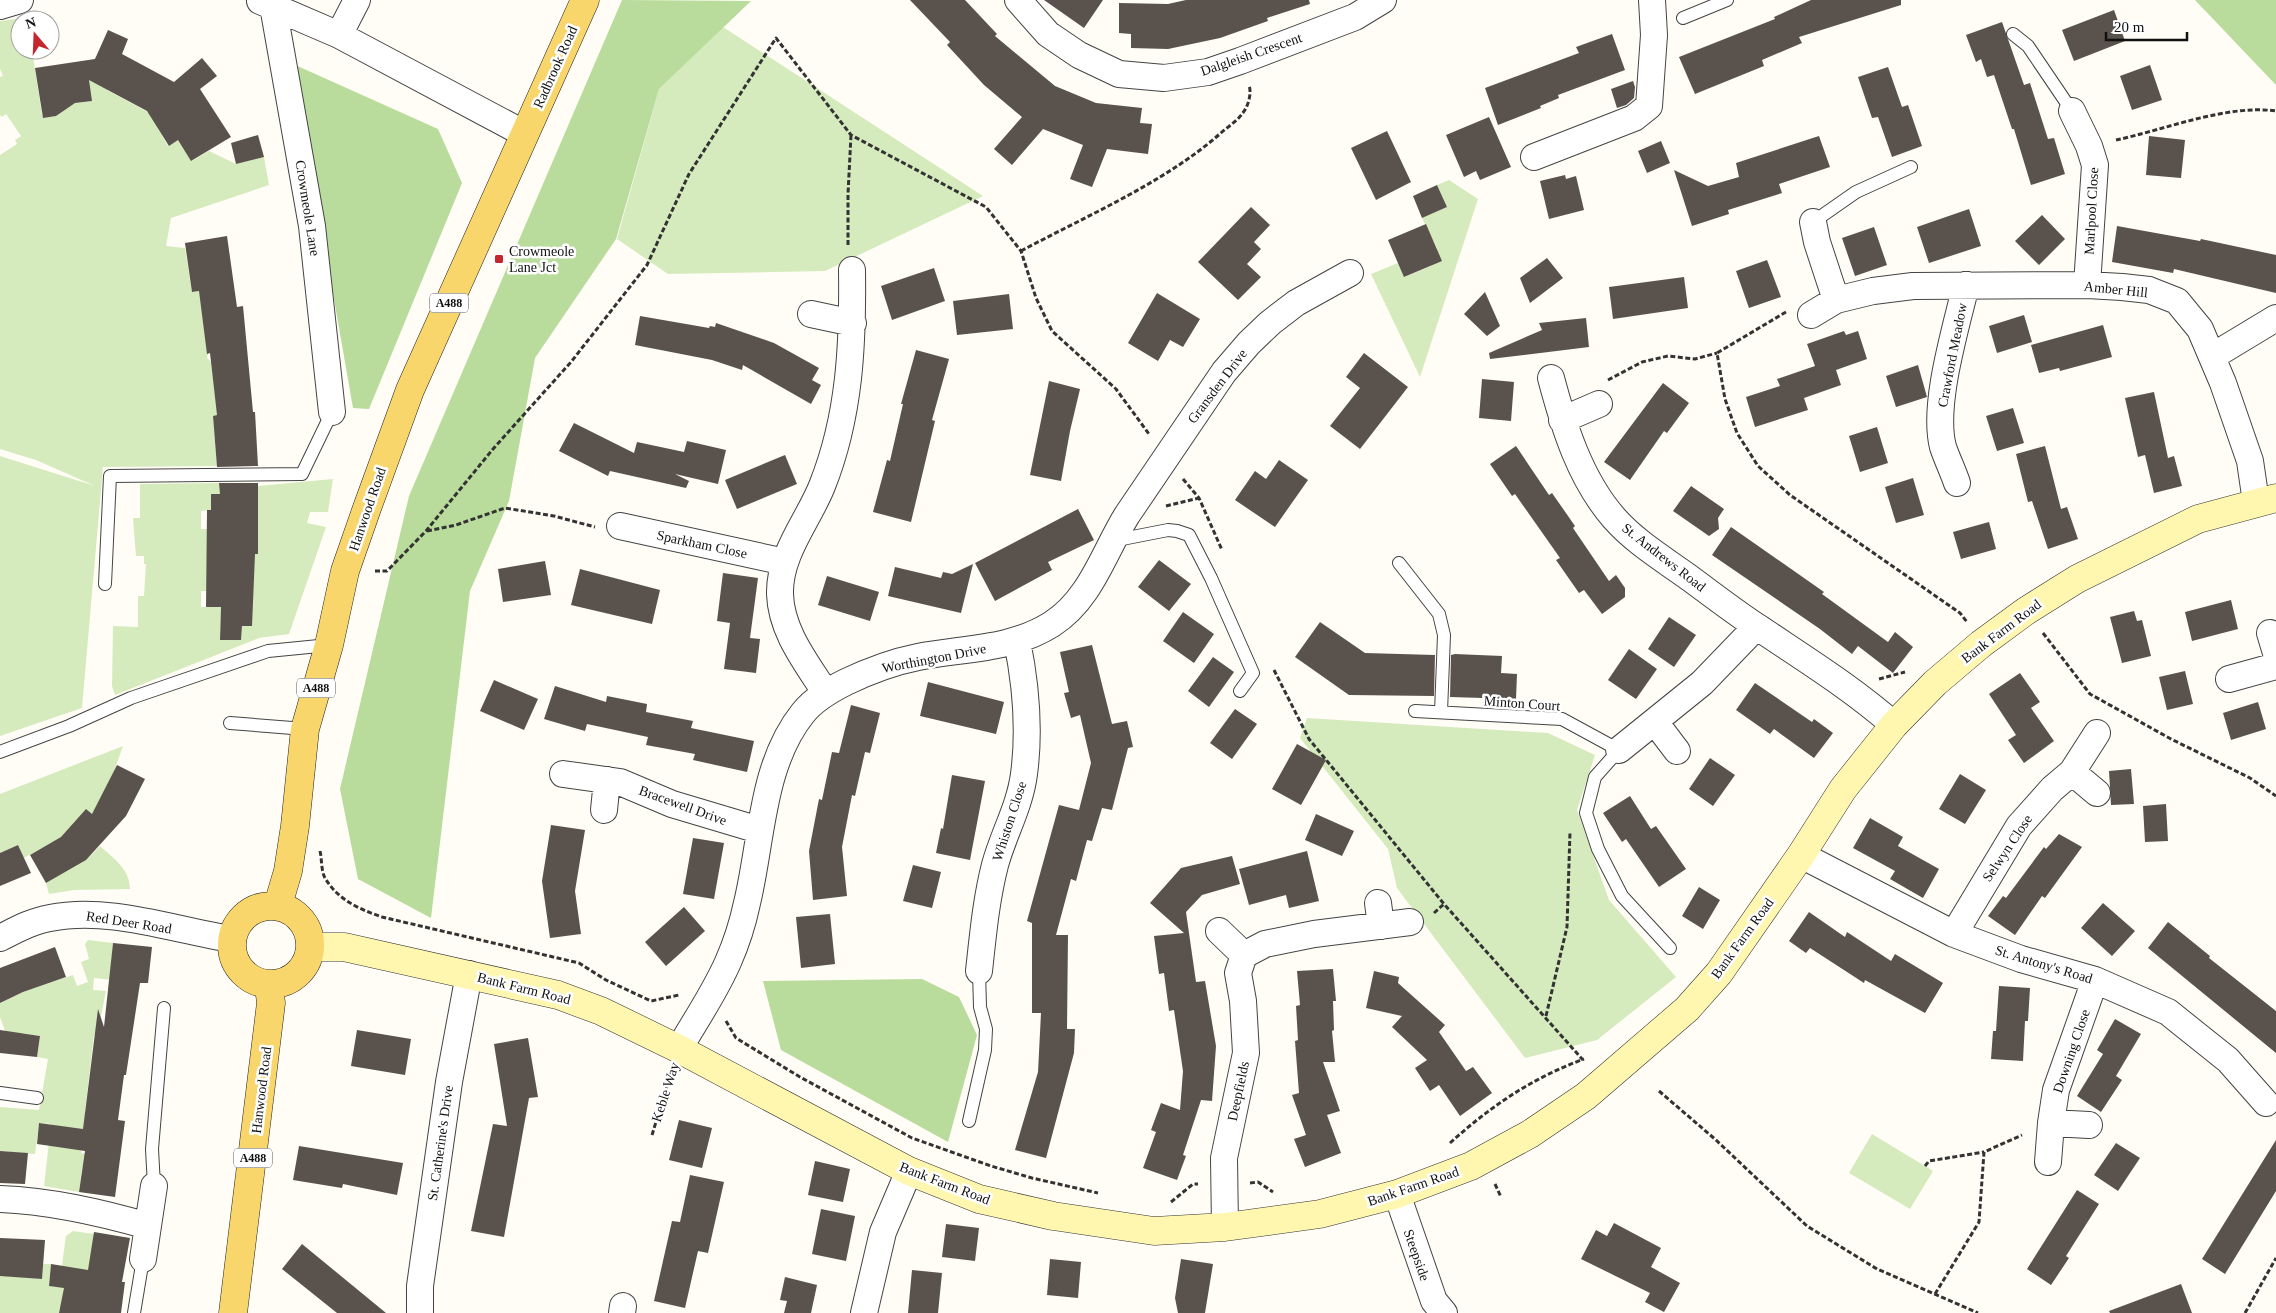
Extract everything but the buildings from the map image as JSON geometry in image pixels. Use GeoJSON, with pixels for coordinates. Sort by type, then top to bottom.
{"type":"FeatureCollection","features":[{"type":"Feature","properties":{"kind":"main road","name":"Radbrook Road"},"geometry":{"type":"LineString","coordinates":[[525,134],[585,0]]}},
{"type":"Feature","properties":{"kind":"main road","name":"Hanwood Road"},"geometry":{"type":"LineString","coordinates":[[278,905],[288,871],[295,826],[305,730],[346,571],[410,390],[525,134]]}},
{"type":"Feature","properties":{"kind":"main road"},"geometry":{"type":"LineString","coordinates":[[278,905],[300,917],[310,936],[311,947],[306,964],[298,974],[292,979],[269,986],[259,984],[238,968],[232,953],[232,939],[234,931],[247,914],[264,906],[278,905]]}},
{"type":"Feature","properties":{"kind":"main road","name":"Hanwood Road"},"geometry":{"type":"LineString","coordinates":[[233,1313],[271,1003],[269,986]]}},
{"type":"Feature","properties":{"kind":"street"},"geometry":{"type":"LineString","coordinates":[[0,6],[20,0]]}},
{"type":"Feature","properties":{"kind":"street"},"geometry":{"type":"LineString","coordinates":[[338,35],[357,0]]}},
{"type":"Feature","properties":{"kind":"street","name":"Dalgleish Crescent"},"geometry":{"type":"LineString","coordinates":[[1018,0],[1048,34],[1079,54],[1119,74],[1164,78],[1208,72],[1240,61],[1355,17],[1382,0]]}},
{"type":"Feature","properties":{"kind":"street"},"geometry":{"type":"LineString","coordinates":[[1534,157],[1634,118],[1649,106],[1654,36],[1652,0]]}},
{"type":"Feature","properties":{"kind":"street","name":"Crowmeole Lane"},"geometry":{"type":"LineString","coordinates":[[265,3],[338,35],[525,134]]}},
{"type":"Feature","properties":{"kind":"street","name":"Crowmeole Lane"},"geometry":{"type":"LineString","coordinates":[[265,3],[312,226],[332,412]]}},
{"type":"Feature","properties":{"kind":"street","name":"Marlpool Close"},"geometry":{"type":"LineString","coordinates":[[2072,111],[2089,146],[2095,165],[2086,285]]}},
{"type":"Feature","properties":{"kind":"street"},"geometry":{"type":"LineString","coordinates":[[1813,222],[1817,242],[1836,300]]}},
{"type":"Feature","properties":{"kind":"street"},"geometry":{"type":"LineString","coordinates":[[825,692],[786,628],[780,594],[785,562],[822,486],[842,424],[850,375],[853,323],[852,270]]}},
{"type":"Feature","properties":{"kind":"street","name":"Gransden Drive"},"geometry":{"type":"LineString","coordinates":[[1165,457],[1224,372],[1270,323],[1296,303],[1350,273]]}},
{"type":"Feature","properties":{"kind":"street","name":"Crawford Meadow"},"geometry":{"type":"LineString","coordinates":[[1957,483],[1943,446],[1940,412],[1952,345],[1966,285]]}},
{"type":"Feature","properties":{"kind":"street","name":"Amber Hill"},"geometry":{"type":"LineString","coordinates":[[1811,315],[1836,300],[1872,291],[1913,286],[2086,285],[2149,290],[2177,301],[2200,329],[2213,356],[2250,461],[2266,500]]}},
{"type":"Feature","properties":{"kind":"street"},"geometry":{"type":"LineString","coordinates":[[811,314],[853,323]]}},
{"type":"Feature","properties":{"kind":"street"},"geometry":{"type":"LineString","coordinates":[[2213,356],[2276,318]]}},
{"type":"Feature","properties":{"kind":"street","name":"St. Andrews Road"},"geometry":{"type":"LineString","coordinates":[[1551,378],[1562,420],[1586,474],[1614,518],[1636,539],[1756,627],[1863,698],[1894,725]]}},
{"type":"Feature","properties":{"kind":"street"},"geometry":{"type":"LineString","coordinates":[[1562,420],[1600,404]]}},
{"type":"Feature","properties":{"kind":"street","name":"Worthington Drive"},"geometry":{"type":"LineString","coordinates":[[679,1049],[728,962],[747,904],[759,830],[780,751],[802,713],[825,692],[872,670],[919,657],[971,651],[1017,641],[1052,624],[1078,601],[1100,568],[1112,541],[1165,457]]}},
{"type":"Feature","properties":{"kind":"street","name":"Bank Farm Road"},"geometry":{"type":"LineString","coordinates":[[311,947],[344,947],[558,994],[601,1011],[679,1049],[909,1171],[980,1199],[1053,1216],[1154,1231],[1225,1228],[1320,1214],[1397,1194],[1471,1166],[1530,1134],[1586,1096],[1687,1009],[1719,973],[1843,789],[1894,725],[1935,683],[1981,644],[2026,610],[2077,579],[2198,519],[2266,500]]}},
{"type":"Feature","properties":{"kind":"street","name":"Sparkham Close"},"geometry":{"type":"LineString","coordinates":[[620,526],[785,562]]}},
{"type":"Feature","properties":{"kind":"street"},"geometry":{"type":"LineString","coordinates":[[1619,750],[1702,683],[1756,627]]}},
{"type":"Feature","properties":{"kind":"street","name":"Whiston Close"},"geometry":{"type":"LineString","coordinates":[[979,971],[986,905],[1024,776],[1027,733],[1026,684],[1017,641]]}},
{"type":"Feature","properties":{"kind":"street"},"geometry":{"type":"LineString","coordinates":[[2229,679],[2276,666]]}},
{"type":"Feature","properties":{"kind":"street"},"geometry":{"type":"LineString","coordinates":[[1654,722],[1677,751]]}},
{"type":"Feature","properties":{"kind":"street","name":"Selwyn Close"},"geometry":{"type":"LineString","coordinates":[[1954,934],[2019,826],[2052,789],[2072,772],[2096,733]]}},
{"type":"Feature","properties":{"kind":"street"},"geometry":{"type":"LineString","coordinates":[[2072,772],[2097,793]]}},
{"type":"Feature","properties":{"kind":"street","name":"Bracewell Drive"},"geometry":{"type":"LineString","coordinates":[[563,774],[620,782],[699,813],[759,830]]}},
{"type":"Feature","properties":{"kind":"street"},"geometry":{"type":"LineString","coordinates":[[604,810],[607,780]]}},
{"type":"Feature","properties":{"kind":"street","name":"St. Antony's Road"},"geometry":{"type":"LineString","coordinates":[[1801,854],[1954,934],[2021,959],[2095,980],[2168,1012],[2228,1060],[2266,1103]]}},
{"type":"Feature","properties":{"kind":"street","name":"Red Deer Road"},"geometry":{"type":"LineString","coordinates":[[0,938],[22,926],[49,918],[79,914],[125,919],[232,939]]}},
{"type":"Feature","properties":{"kind":"street"},"geometry":{"type":"LineString","coordinates":[[1218,932],[1244,955],[1265,944],[1306,935],[1380,914],[1410,922]]}},
{"type":"Feature","properties":{"kind":"street","name":"Deepfields"},"geometry":{"type":"LineString","coordinates":[[1225,1228],[1224,1158],[1246,1053],[1243,1001],[1238,973],[1244,955]]}},
{"type":"Feature","properties":{"kind":"street","name":"St. Catherine's Drive"},"geometry":{"type":"LineString","coordinates":[[420,1313],[420,1286],[449,1082],[469,974]]}},
{"type":"Feature","properties":{"kind":"street","name":"Downing Close"},"geometry":{"type":"LineString","coordinates":[[2048,1162],[2056,1090],[2095,980]]}},
{"type":"Feature","properties":{"kind":"street"},"geometry":{"type":"LineString","coordinates":[[2051,1123],[2088,1125]]}},
{"type":"Feature","properties":{"kind":"street"},"geometry":{"type":"LineString","coordinates":[[864,1313],[883,1232],[909,1171]]}},
{"type":"Feature","properties":{"kind":"street"},"geometry":{"type":"LineString","coordinates":[[143,1259],[154,1186]]}},
{"type":"Feature","properties":{"kind":"street","name":"Steepside"},"geometry":{"type":"LineString","coordinates":[[1397,1194],[1434,1301],[1444,1313]]}},
{"type":"Feature","properties":{"kind":"street"},"geometry":{"type":"LineString","coordinates":[[0,1199],[93,1210],[148,1226]]}},
{"type":"Feature","properties":{"kind":"lane"},"geometry":{"type":"LineString","coordinates":[[1683,18],[1727,0]]}},
{"type":"Feature","properties":{"kind":"lane"},"geometry":{"type":"LineString","coordinates":[[2013,34],[2028,46],[2072,111]]}},
{"type":"Feature","properties":{"kind":"lane"},"geometry":{"type":"LineString","coordinates":[[1813,222],[1856,192],[1911,167]]}},
{"type":"Feature","properties":{"kind":"lane"},"geometry":{"type":"LineString","coordinates":[[105,584],[110,476],[302,474],[332,412]]}},
{"type":"Feature","properties":{"kind":"lane"},"geometry":{"type":"LineString","coordinates":[[1112,541],[1168,530],[1177,530],[1189,535],[1212,578],[1253,673],[1240,691]]}},
{"type":"Feature","properties":{"kind":"lane"},"geometry":{"type":"LineString","coordinates":[[1399,563],[1440,614],[1444,636],[1441,712]]}},
{"type":"Feature","properties":{"kind":"lane"},"geometry":{"type":"LineString","coordinates":[[0,752],[69,726],[131,698],[268,651],[328,645]]}},
{"type":"Feature","properties":{"kind":"lane","name":"Minton Court"},"geometry":{"type":"LineString","coordinates":[[1416,711],[1562,719],[1619,750]]}},
{"type":"Feature","properties":{"kind":"lane"},"geometry":{"type":"LineString","coordinates":[[230,723],[305,730]]}},
{"type":"Feature","properties":{"kind":"lane"},"geometry":{"type":"LineString","coordinates":[[1619,750],[1595,777],[1586,813],[1598,849],[1622,896],[1670,948]]}},
{"type":"Feature","properties":{"kind":"lane"},"geometry":{"type":"LineString","coordinates":[[969,1121],[985,1050],[986,1029],[980,1006],[979,971]]}},
{"type":"Feature","properties":{"kind":"lane"},"geometry":{"type":"LineString","coordinates":[[154,1186],[152,1149],[164,1008]]}},
{"type":"Feature","properties":{"kind":"lane"},"geometry":{"type":"LineString","coordinates":[[0,1094],[37,1098]]}},
{"type":"Feature","properties":{"kind":"lane"},"geometry":{"type":"LineString","coordinates":[[134,1313],[143,1259]]}},
{"type":"Feature","properties":{"kind":"path"},"geometry":{"type":"LineString","coordinates":[[370,571],[387,571],[426,531],[492,449],[572,362],[648,265],[689,174],[776,38],[851,135],[986,207],[1022,251],[1036,298],[1052,331],[1116,389],[1165,457],[1199,498],[1222,552]]}},
{"type":"Feature","properties":{"kind":"path"},"geometry":{"type":"LineString","coordinates":[[1022,251],[1174,170],[1213,140],[1243,113],[1248,101],[1250,89],[1240,61]]}},
{"type":"Feature","properties":{"kind":"path"},"geometry":{"type":"LineString","coordinates":[[2089,146],[2211,116],[2257,108],[2276,111]]}},
{"type":"Feature","properties":{"kind":"path"},"geometry":{"type":"LineString","coordinates":[[851,135],[848,251],[852,270]]}},
{"type":"Feature","properties":{"kind":"path"},"geometry":{"type":"LineString","coordinates":[[1600,404],[1605,381],[1642,362],[1668,356],[1695,359],[1716,354],[1790,310],[1811,315]]}},
{"type":"Feature","properties":{"kind":"path"},"geometry":{"type":"LineString","coordinates":[[1716,354],[1728,408],[1738,433],[1758,466],[1790,495],[1960,613],[1981,644]]}},
{"type":"Feature","properties":{"kind":"path"},"geometry":{"type":"LineString","coordinates":[[426,531],[456,525],[506,508],[554,516],[592,527],[620,526]]}},
{"type":"Feature","properties":{"kind":"path"},"geometry":{"type":"LineString","coordinates":[[2026,610],[2090,694],[2170,739],[2250,778],[2276,796]]}},
{"type":"Feature","properties":{"kind":"path"},"geometry":{"type":"LineString","coordinates":[[1274,668],[1285,695],[1310,739],[1444,904],[1583,1060]]}},
{"type":"Feature","properties":{"kind":"path"},"geometry":{"type":"LineString","coordinates":[[1546,1017],[1567,927],[1570,825],[1586,813]]}},
{"type":"Feature","properties":{"kind":"path"},"geometry":{"type":"LineString","coordinates":[[320,850],[324,876],[342,898],[357,909],[382,917],[579,963],[606,980],[651,1001],[680,995]]}},
{"type":"Feature","properties":{"kind":"path"},"geometry":{"type":"LineString","coordinates":[[722,1013],[736,1038],[800,1077],[912,1138],[991,1166],[1032,1178],[1104,1194]]}},
{"type":"Feature","properties":{"kind":"path","name":"Keble Way"},"geometry":{"type":"LineString","coordinates":[[652,1135],[679,1049]]}},
{"type":"Feature","properties":{"kind":"path"},"geometry":{"type":"LineString","coordinates":[[1448,1144],[1484,1112],[1556,1069],[1591,1056]]}},
{"type":"Feature","properties":{"kind":"path"},"geometry":{"type":"LineString","coordinates":[[1659,1091],[1716,1140],[1807,1226],[1877,1269],[1978,1313]]}},
{"type":"Feature","properties":{"kind":"path"},"geometry":{"type":"LineString","coordinates":[[1926,1166],[1930,1161],[1984,1152],[2051,1123]]}},
{"type":"Feature","properties":{"kind":"path"},"geometry":{"type":"LineString","coordinates":[[1934,1294],[1979,1222],[1984,1152]]}},
{"type":"Feature","properties":{"kind":"path"},"geometry":{"type":"LineString","coordinates":[[1493,1178],[1501,1197]]}},
{"type":"Feature","properties":{"kind":"path"},"geometry":{"type":"LineString","coordinates":[[1243,1183],[1258,1182],[1276,1194]]}},
{"type":"Feature","properties":{"kind":"path"},"geometry":{"type":"LineString","coordinates":[[1162,1202],[1171,1202],[1193,1184],[1206,1184]]}},
{"type":"Feature","properties":{"kind":"path"},"geometry":{"type":"LineString","coordinates":[[2244,1313],[2276,1258]]}},
{"type":"Feature","properties":{"kind":"green space"},"geometry":{"type":"Polygon","coordinates":[[[622,0],[751,1],[659,89],[616,239],[535,358],[509,501],[470,591],[431,918],[358,879],[340,789],[409,496],[622,0]]]}},
{"type":"Feature","properties":{"kind":"green space"},"geometry":{"type":"Polygon","coordinates":[[[2195,0],[2276,0],[2276,85],[2195,0]]]}},
{"type":"Feature","properties":{"kind":"green space"},"geometry":{"type":"Polygon","coordinates":[[[10,20],[10,60],[34,60],[42,115],[50,117],[57,115],[62,112],[61,105],[92,101],[79,86],[76,62],[90,68],[96,56],[121,69],[107,90],[164,121],[157,127],[168,146],[178,140],[192,161],[209,151],[236,164],[264,157],[269,185],[171,218],[166,246],[185,248],[192,292],[223,287],[207,358],[211,362],[217,411],[217,415],[213,416],[217,466],[103,467],[82,708],[0,736],[0,456],[95,486],[36,460],[0,449],[0,155],[17,144],[15,140],[21,136],[6,114],[2,117],[0,115],[0,77],[3,76],[0,69],[0,21],[10,20]]]}},
{"type":"Feature","properties":{"kind":"green space"},"geometry":{"type":"Polygon","coordinates":[[[723,27],[983,196],[825,271],[668,274],[617,239],[659,89],[723,27]]]}},
{"type":"Feature","properties":{"kind":"green space"},"geometry":{"type":"Polygon","coordinates":[[[293,64],[438,129],[462,183],[369,409],[353,408],[293,64]]]}},
{"type":"Feature","properties":{"kind":"green space"},"geometry":{"type":"Polygon","coordinates":[[[1449,180],[1478,199],[1420,377],[1371,274],[1398,263],[1405,277],[1431,266],[1437,248],[1422,218],[1447,207],[1437,185],[1449,180]]]}},
{"type":"Feature","properties":{"kind":"green space"},"geometry":{"type":"Polygon","coordinates":[[[333,479],[328,512],[310,512],[307,523],[326,527],[289,634],[259,638],[115,695],[112,686],[113,626],[138,627],[138,596],[144,596],[146,564],[144,564],[144,556],[136,556],[133,518],[140,518],[140,484],[223,483],[224,495],[211,510],[201,511],[201,529],[207,529],[207,554],[257,554],[258,486],[333,479]],[[201,591],[201,607],[221,607],[220,639],[241,640],[242,626],[211,591],[201,591]]]}},
{"type":"Feature","properties":{"kind":"green space"},"geometry":{"type":"Polygon","coordinates":[[[1307,718],[1548,733],[1595,755],[1577,810],[1609,900],[1676,977],[1597,1040],[1525,1058],[1397,888],[1388,849],[1300,738],[1307,718]]]}},
{"type":"Feature","properties":{"kind":"green space"},"geometry":{"type":"Polygon","coordinates":[[[123,746],[110,781],[97,807],[78,827],[24,858],[18,845],[0,853],[0,794],[123,746]]]}},
{"type":"Feature","properties":{"kind":"green space"},"geometry":{"type":"Polygon","coordinates":[[[100,846],[124,870],[130,889],[74,890],[49,894],[46,883],[77,865],[80,849],[89,857],[100,846]]]}},
{"type":"Feature","properties":{"kind":"green space"},"geometry":{"type":"Polygon","coordinates":[[[88,940],[113,943],[111,964],[124,965],[123,981],[94,978],[93,990],[106,991],[98,1031],[94,1035],[85,1111],[87,1114],[81,1153],[95,1156],[82,1168],[79,1192],[44,1186],[51,1124],[39,1123],[35,1154],[0,1151],[0,1107],[39,1110],[48,1059],[37,1057],[40,1036],[22,1033],[11,1047],[0,1017],[0,1003],[28,990],[73,975],[77,986],[88,982],[81,962],[89,959],[85,944],[88,940]]]}},
{"type":"Feature","properties":{"kind":"green space"},"geometry":{"type":"Polygon","coordinates":[[[922,979],[959,997],[977,1035],[948,1142],[781,1050],[763,981],[922,979]]]}},
{"type":"Feature","properties":{"kind":"green space"},"geometry":{"type":"Polygon","coordinates":[[[1872,1134],[1933,1171],[1910,1209],[1849,1173],[1872,1134]]]}},
{"type":"Feature","properties":{"kind":"green space"},"geometry":{"type":"Polygon","coordinates":[[[73,1231],[94,1234],[101,1257],[60,1308],[59,1313],[0,1313],[0,1274],[42,1279],[43,1264],[51,1264],[49,1286],[59,1287],[66,1236],[73,1231]]]}},
{"type":"Feature","properties":{"kind":"place","name":"Crowmeole Lane Jct"},"geometry":{"type":"Point","coordinates":[499,259]}}]}
